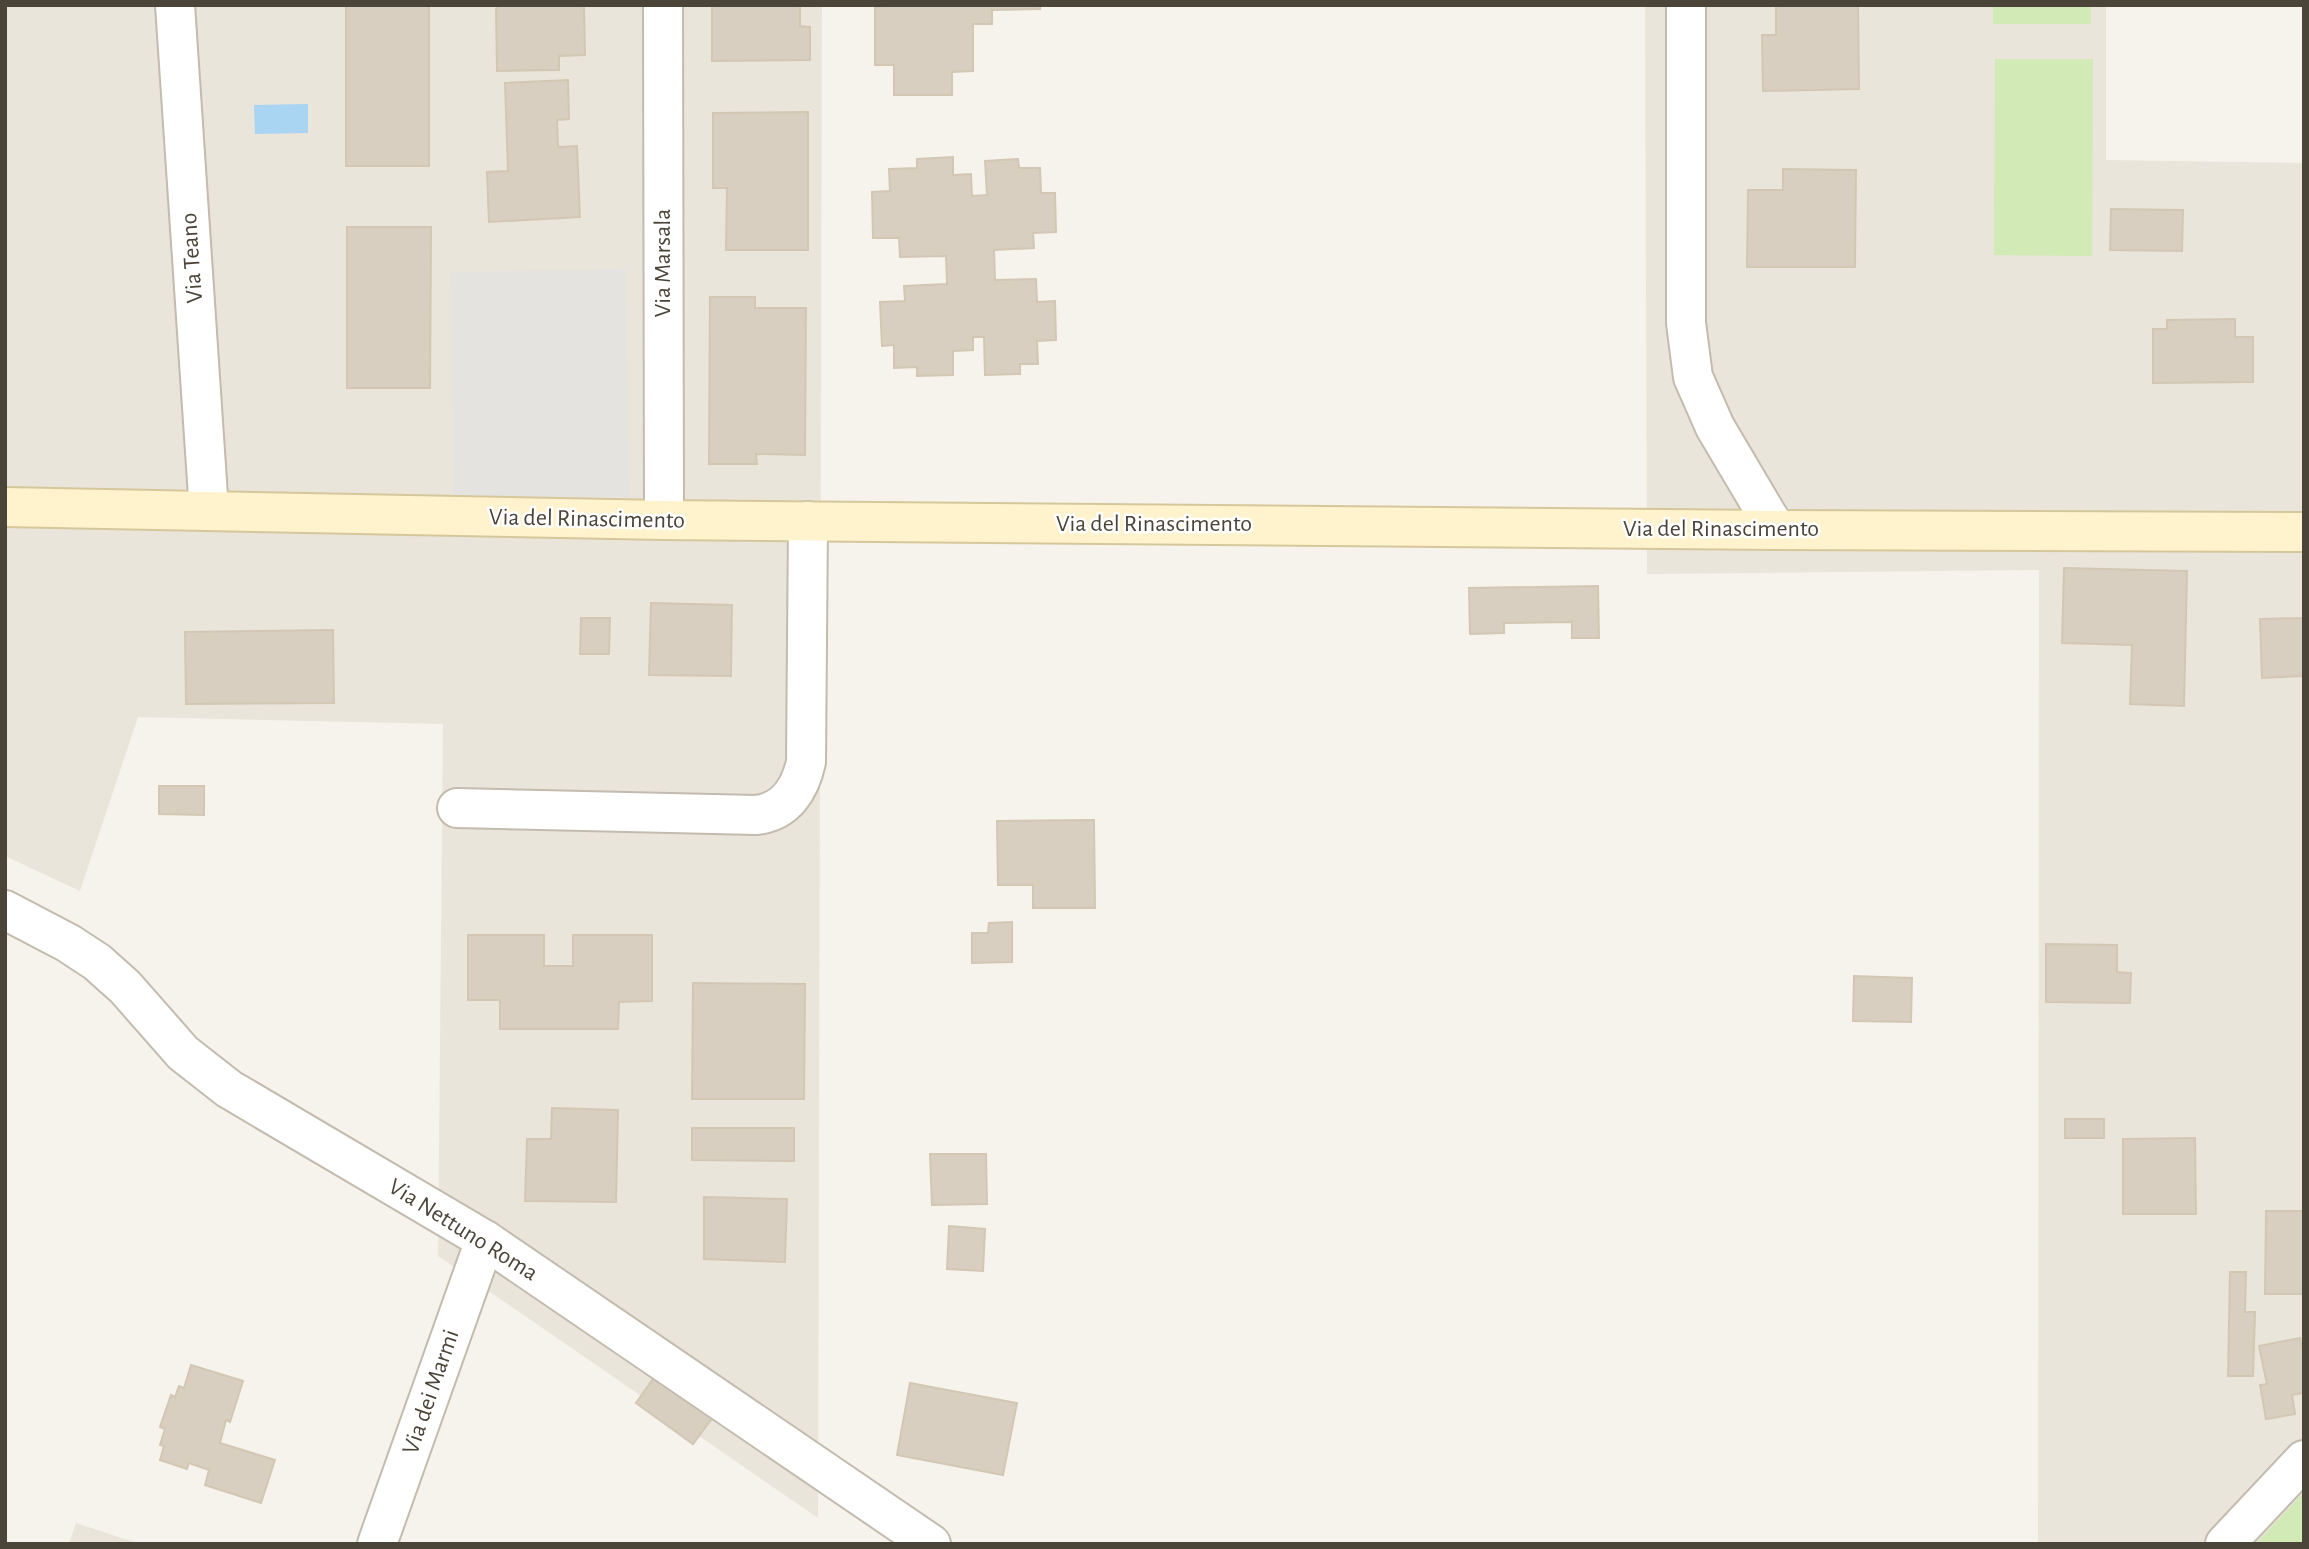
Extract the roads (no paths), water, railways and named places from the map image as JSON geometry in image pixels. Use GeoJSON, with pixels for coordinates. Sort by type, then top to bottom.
{"type":"FeatureCollection","features":[{"type":"Feature","properties":{"kind":"street","name":"Via Teano"},"geometry":{"type":"LineString","coordinates":[[175,5],[209,511]]}},
{"type":"Feature","properties":{"kind":"street","name":"Via Marsala"},"geometry":{"type":"LineString","coordinates":[[663,5],[664,520]]}},
{"type":"Feature","properties":{"kind":"street"},"geometry":{"type":"LineString","coordinates":[[1686,5],[1686,323],[1693,377],[1706,410],[1776,530]]}},
{"type":"Feature","properties":{"kind":"street","name":"Via del Rinascimento"},"geometry":{"type":"LineString","coordinates":[[5,507],[664,520],[2304,532]]}},
{"type":"Feature","properties":{"kind":"street"},"geometry":{"type":"LineString","coordinates":[[457,808],[757,815],[778,810],[794,791],[806,762],[808,521]]}},
{"type":"Feature","properties":{"kind":"street","name":"Via Nettuno Roma"},"geometry":{"type":"LineString","coordinates":[[5,910],[68,943],[97,962],[125,987],[183,1053],[221,1083],[485,1240],[931,1544]]}},
{"type":"Feature","properties":{"kind":"street","name":"Via dei Marmi"},"geometry":{"type":"LineString","coordinates":[[377,1544],[485,1240]]}},
{"type":"Feature","properties":{"kind":"street"},"geometry":{"type":"LineString","coordinates":[[2225,1544],[2304,1460]]}},
{"type":"Feature","properties":{"kind":"water"},"geometry":{"type":"Polygon","coordinates":[[[308,104],[308,133],[255,134],[254,105],[308,104]]]}}]}
